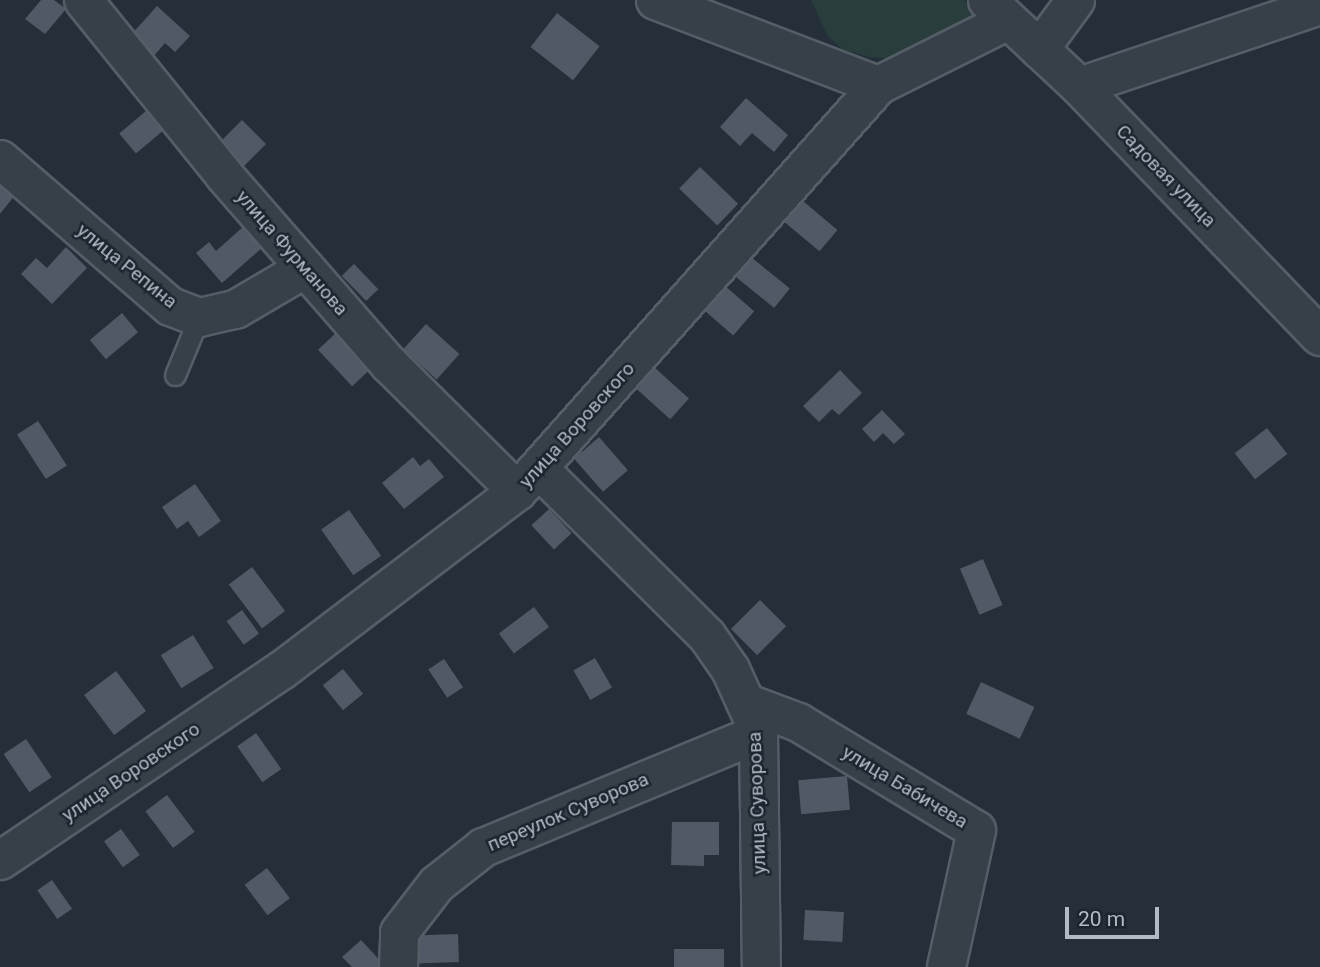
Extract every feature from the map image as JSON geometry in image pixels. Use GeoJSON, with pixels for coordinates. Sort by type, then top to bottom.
{"type":"FeatureCollection","features":[{"type":"Feature","properties":{"kind":"street","name":"улица Фурманова"},"geometry":{"type":"LineString","coordinates":[[83,0],[224,175],[388,364],[528,481]]}},
{"type":"Feature","properties":{"kind":"street"},"geometry":{"type":"LineString","coordinates":[[656,0],[878,85]]}},
{"type":"Feature","properties":{"kind":"street"},"geometry":{"type":"LineString","coordinates":[[1039,49],[1075,0]]}},
{"type":"Feature","properties":{"kind":"street"},"geometry":{"type":"LineString","coordinates":[[1079,86],[1320,5]]}},
{"type":"Feature","properties":{"kind":"street","name":"улица Воровского"},"geometry":{"type":"LineString","coordinates":[[0,860],[281,670],[528,481],[878,85],[997,10]]}},
{"type":"Feature","properties":{"kind":"street","name":"Садовая улица"},"geometry":{"type":"LineString","coordinates":[[997,10],[1079,86],[1320,336]]}},
{"type":"Feature","properties":{"kind":"street","name":"улица Репина"},"geometry":{"type":"LineString","coordinates":[[0,159],[170,306],[199,317],[235,309],[306,268]]}},
{"type":"Feature","properties":{"kind":"street","name":"улица Суворова"},"geometry":{"type":"LineString","coordinates":[[528,481],[707,636],[751,718],[761,967]]}},
{"type":"Feature","properties":{"kind":"street","name":"переулок Суворова"},"geometry":{"type":"LineString","coordinates":[[398,967],[399,932],[436,884],[483,848],[751,718]]}},
{"type":"Feature","properties":{"kind":"street","name":"улица Бабичева"},"geometry":{"type":"LineString","coordinates":[[751,718],[798,722],[976,830],[946,967]]}},
{"type":"Feature","properties":{"kind":"lane"},"geometry":{"type":"LineString","coordinates":[[174,376],[199,317]]}},
{"type":"Feature","properties":{"kind":"green space"},"geometry":{"type":"Polygon","coordinates":[[[811,0],[964,0],[975,7],[974,20],[892,59],[869,57],[843,50],[827,35],[811,0]]]}},
{"type":"Feature","properties":{"kind":"building"},"geometry":{"type":"Polygon","coordinates":[[[41,0],[54,0],[66,9],[45,34],[25,19],[41,0]]]}},
{"type":"Feature","properties":{"kind":"building"},"geometry":{"type":"Polygon","coordinates":[[[157,6],[190,36],[175,52],[165,43],[153,57],[130,36],[157,6]]]}},
{"type":"Feature","properties":{"kind":"building"},"geometry":{"type":"Polygon","coordinates":[[[557,13],[600,46],[573,80],[531,47],[557,13]]]}},
{"type":"Feature","properties":{"kind":"building"},"geometry":{"type":"Polygon","coordinates":[[[746,98],[788,135],[774,152],[752,133],[740,146],[720,127],[746,98]]]}},
{"type":"Feature","properties":{"kind":"building"},"geometry":{"type":"Polygon","coordinates":[[[146,111],[163,131],[136,153],[119,133],[146,111]]]}},
{"type":"Feature","properties":{"kind":"building"},"geometry":{"type":"Polygon","coordinates":[[[242,120],[266,144],[241,169],[217,145],[242,120]]]}},
{"type":"Feature","properties":{"kind":"building"},"geometry":{"type":"Polygon","coordinates":[[[700,167],[738,204],[717,225],[679,189],[700,167]]]}},
{"type":"Feature","properties":{"kind":"building"},"geometry":{"type":"Polygon","coordinates":[[[0,183],[15,195],[0,214],[0,183]]]}},
{"type":"Feature","properties":{"kind":"building"},"geometry":{"type":"Polygon","coordinates":[[[803,201],[837,230],[819,251],[785,222],[803,201]]]}},
{"type":"Feature","properties":{"kind":"building"},"geometry":{"type":"Polygon","coordinates":[[[244,226],[263,247],[222,283],[196,253],[209,242],[216,251],[244,226]]]}},
{"type":"Feature","properties":{"kind":"building"},"geometry":{"type":"Polygon","coordinates":[[[66,247],[87,268],[52,304],[21,274],[36,258],[47,268],[66,247]]]}},
{"type":"Feature","properties":{"kind":"building"},"geometry":{"type":"Polygon","coordinates":[[[751,257],[790,288],[774,308],[735,276],[751,257]]]}},
{"type":"Feature","properties":{"kind":"building"},"geometry":{"type":"Polygon","coordinates":[[[354,264],[378,289],[366,301],[342,276],[354,264]]]}},
{"type":"Feature","properties":{"kind":"building"},"geometry":{"type":"Polygon","coordinates":[[[724,285],[754,311],[733,335],[703,309],[724,285]]]}},
{"type":"Feature","properties":{"kind":"building"},"geometry":{"type":"Polygon","coordinates":[[[122,313],[138,332],[106,359],[90,340],[122,313]]]}},
{"type":"Feature","properties":{"kind":"building"},"geometry":{"type":"Polygon","coordinates":[[[426,324],[459,354],[437,379],[403,349],[426,324]]]}},
{"type":"Feature","properties":{"kind":"building"},"geometry":{"type":"Polygon","coordinates":[[[337,332],[371,369],[352,386],[318,350],[337,332]]]}},
{"type":"Feature","properties":{"kind":"building"},"geometry":{"type":"Polygon","coordinates":[[[654,367],[689,398],[670,419],[635,388],[654,367]]]}},
{"type":"Feature","properties":{"kind":"building"},"geometry":{"type":"Polygon","coordinates":[[[840,370],[862,393],[839,415],[832,409],[819,422],[803,406],[840,370]]]}},
{"type":"Feature","properties":{"kind":"building"},"geometry":{"type":"Polygon","coordinates":[[[882,410],[905,434],[894,444],[883,433],[874,442],[862,429],[882,410]]]}},
{"type":"Feature","properties":{"kind":"building"},"geometry":{"type":"Polygon","coordinates":[[[38,421],[67,465],[46,479],[17,435],[38,421]]]}},
{"type":"Feature","properties":{"kind":"building"},"geometry":{"type":"Polygon","coordinates":[[[1267,428],[1287,454],[1255,479],[1235,453],[1267,428]]]}},
{"type":"Feature","properties":{"kind":"building"},"geometry":{"type":"Polygon","coordinates":[[[599,437],[628,470],[603,492],[574,459],[599,437]]]}},
{"type":"Feature","properties":{"kind":"building"},"geometry":{"type":"Polygon","coordinates":[[[413,457],[420,466],[429,459],[444,477],[404,509],[382,483],[413,457]]]}},
{"type":"Feature","properties":{"kind":"building"},"geometry":{"type":"Polygon","coordinates":[[[195,484],[221,521],[199,537],[188,521],[177,529],[162,507],[195,484]]]}},
{"type":"Feature","properties":{"kind":"building"},"geometry":{"type":"Polygon","coordinates":[[[549,509],[572,533],[554,550],[531,525],[549,509]]]}},
{"type":"Feature","properties":{"kind":"building"},"geometry":{"type":"Polygon","coordinates":[[[349,510],[381,556],[353,575],[321,530],[349,510]]]}},
{"type":"Feature","properties":{"kind":"building"},"geometry":{"type":"Polygon","coordinates":[[[983,559],[1003,605],[980,615],[960,569],[983,559]]]}},
{"type":"Feature","properties":{"kind":"building"},"geometry":{"type":"Polygon","coordinates":[[[252,567],[285,611],[262,628],[229,584],[252,567]]]}},
{"type":"Feature","properties":{"kind":"building"},"geometry":{"type":"Polygon","coordinates":[[[760,600],[786,626],[757,655],[731,629],[760,600]]]}},
{"type":"Feature","properties":{"kind":"building"},"geometry":{"type":"Polygon","coordinates":[[[534,607],[549,627],[514,653],[499,633],[534,607]]]}},
{"type":"Feature","properties":{"kind":"building"},"geometry":{"type":"Polygon","coordinates":[[[242,610],[259,633],[244,645],[227,621],[242,610]]]}},
{"type":"Feature","properties":{"kind":"building"},"geometry":{"type":"Polygon","coordinates":[[[193,635],[214,668],[181,688],[161,655],[193,635]]]}},
{"type":"Feature","properties":{"kind":"building"},"geometry":{"type":"Polygon","coordinates":[[[595,658],[612,687],[590,700],[573,670],[595,658]]]}},
{"type":"Feature","properties":{"kind":"building"},"geometry":{"type":"Polygon","coordinates":[[[444,659],[463,687],[447,698],[428,670],[444,659]]]}},
{"type":"Feature","properties":{"kind":"building"},"geometry":{"type":"Polygon","coordinates":[[[343,669],[363,694],[343,710],[323,685],[343,669]]]}},
{"type":"Feature","properties":{"kind":"building"},"geometry":{"type":"Polygon","coordinates":[[[116,671],[146,711],[114,735],[84,695],[116,671]]]}},
{"type":"Feature","properties":{"kind":"building"},"geometry":{"type":"Polygon","coordinates":[[[981,682],[1034,707],[1020,739],[966,714],[981,682]]]}},
{"type":"Feature","properties":{"kind":"building"},"geometry":{"type":"Polygon","coordinates":[[[256,733],[281,769],[262,782],[237,746],[256,733]]]}},
{"type":"Feature","properties":{"kind":"building"},"geometry":{"type":"Polygon","coordinates":[[[26,739],[52,777],[29,792],[4,754],[26,739]]]}},
{"type":"Feature","properties":{"kind":"building"},"geometry":{"type":"Polygon","coordinates":[[[847,776],[850,810],[801,814],[798,780],[847,776]]]}},
{"type":"Feature","properties":{"kind":"building"},"geometry":{"type":"Polygon","coordinates":[[[167,795],[195,832],[173,848],[145,811],[167,795]]]}},
{"type":"Feature","properties":{"kind":"building"},"geometry":{"type":"Polygon","coordinates":[[[672,822],[719,822],[719,855],[704,855],[704,866],[671,865],[672,822]]]}},
{"type":"Feature","properties":{"kind":"building"},"geometry":{"type":"Polygon","coordinates":[[[121,829],[140,855],[123,867],[104,841],[121,829]]]}},
{"type":"Feature","properties":{"kind":"building"},"geometry":{"type":"Polygon","coordinates":[[[267,868],[290,898],[268,915],[245,885],[267,868]]]}},
{"type":"Feature","properties":{"kind":"building"},"geometry":{"type":"Polygon","coordinates":[[[52,880],[72,909],[57,919],[37,890],[52,880]]]}},
{"type":"Feature","properties":{"kind":"building"},"geometry":{"type":"Polygon","coordinates":[[[805,910],[844,912],[842,942],[803,940],[805,910]]]}},
{"type":"Feature","properties":{"kind":"building"},"geometry":{"type":"Polygon","coordinates":[[[458,934],[459,962],[415,964],[414,936],[458,934]]]}},
{"type":"Feature","properties":{"kind":"building"},"geometry":{"type":"Polygon","coordinates":[[[361,940],[386,967],[352,967],[342,957],[361,940]]]}},
{"type":"Feature","properties":{"kind":"building"},"geometry":{"type":"Polygon","coordinates":[[[674,949],[724,949],[724,967],[674,967],[674,949]]]}}]}
